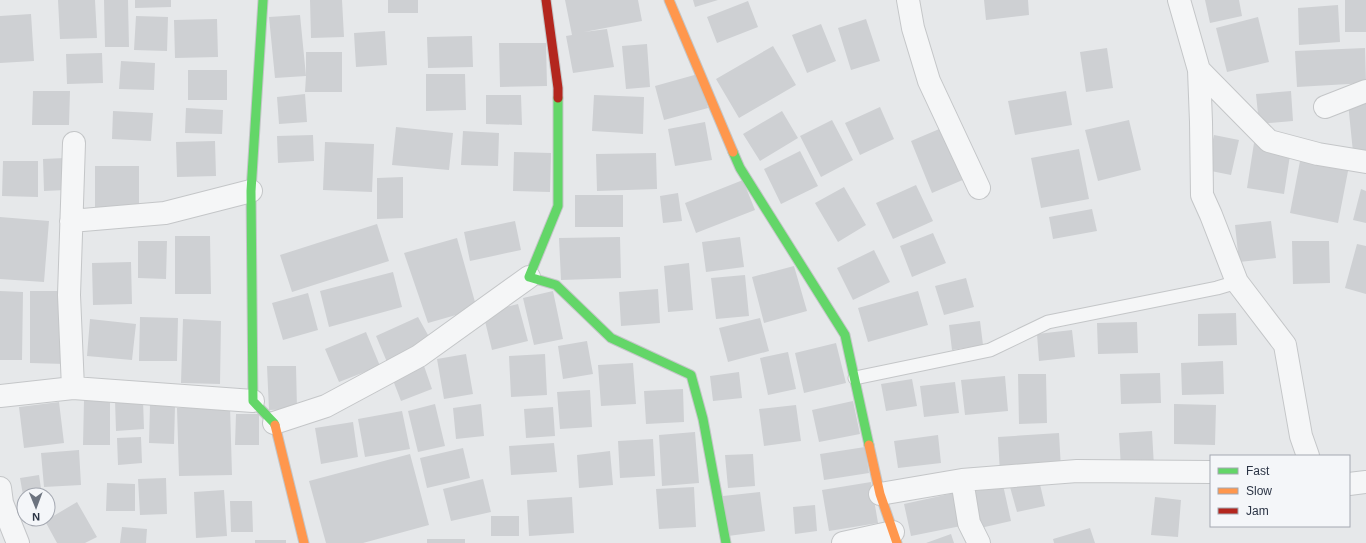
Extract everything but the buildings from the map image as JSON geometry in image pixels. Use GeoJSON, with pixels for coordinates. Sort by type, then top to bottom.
{"type":"FeatureCollection","features":[{"type":"Feature","properties":{"kind":"street"},"geometry":{"type":"LineString","coordinates":[[253,401],[251,191],[263,0]]}},
{"type":"Feature","properties":{"kind":"street"},"geometry":{"type":"LineString","coordinates":[[274,423],[326,406],[419,356],[529,277],[558,206],[558,88],[546,0]]}},
{"type":"Feature","properties":{"kind":"street"},"geometry":{"type":"LineString","coordinates":[[670,0],[740,168],[845,334],[856,378],[880,494],[895,538],[843,543]]}},
{"type":"Feature","properties":{"kind":"street"},"geometry":{"type":"LineString","coordinates":[[908,0],[913,28],[929,81],[979,188]]}},
{"type":"Feature","properties":{"kind":"street"},"geometry":{"type":"LineString","coordinates":[[1179,0],[1199,70],[1202,195],[1237,282],[1285,345],[1301,436],[1308,455]]}},
{"type":"Feature","properties":{"kind":"street"},"geometry":{"type":"LineString","coordinates":[[1199,70],[1269,141],[1318,154],[1366,162]]}},
{"type":"Feature","properties":{"kind":"street"},"geometry":{"type":"LineString","coordinates":[[1325,107],[1366,91]]}},
{"type":"Feature","properties":{"kind":"street"},"geometry":{"type":"LineString","coordinates":[[73,388],[69,295],[74,143]]}},
{"type":"Feature","properties":{"kind":"street"},"geometry":{"type":"LineString","coordinates":[[71,221],[165,213],[251,191]]}},
{"type":"Feature","properties":{"kind":"street"},"geometry":{"type":"LineString","coordinates":[[529,277],[556,285],[611,338],[691,375],[703,419],[726,543]]}},
{"type":"Feature","properties":{"kind":"street"},"geometry":{"type":"LineString","coordinates":[[0,396],[73,388],[253,401],[274,423],[304,543]]}},
{"type":"Feature","properties":{"kind":"street"},"geometry":{"type":"LineString","coordinates":[[880,494],[962,480],[1078,471],[1210,472]]}},
{"type":"Feature","properties":{"kind":"street"},"geometry":{"type":"LineString","coordinates":[[962,480],[969,523],[979,543]]}},
{"type":"Feature","properties":{"kind":"street"},"geometry":{"type":"LineString","coordinates":[[1350,484],[1366,482]]}},
{"type":"Feature","properties":{"kind":"street"},"geometry":{"type":"LineString","coordinates":[[1,498],[18,543]]}},
{"type":"Feature","properties":{"kind":"lane"},"geometry":{"type":"LineString","coordinates":[[856,378],[990,350],[1048,322],[1217,288],[1237,282]]}},
{"type":"Feature","properties":{"kind":"traffic: fast"},"geometry":{"type":"LineString","coordinates":[[263,0],[251,191],[253,401],[275,425]]}},
{"type":"Feature","properties":{"kind":"traffic: fast"},"geometry":{"type":"LineString","coordinates":[[558,98],[558,206],[529,277],[556,285],[611,338],[691,375],[703,419],[726,543]]}},
{"type":"Feature","properties":{"kind":"traffic: fast"},"geometry":{"type":"LineString","coordinates":[[733,152],[740,168],[845,335],[869,445]]}},
{"type":"Feature","properties":{"kind":"traffic: slow"},"geometry":{"type":"LineString","coordinates":[[669,0],[733,152]]}},
{"type":"Feature","properties":{"kind":"traffic: slow"},"geometry":{"type":"LineString","coordinates":[[275,425],[304,543]]}},
{"type":"Feature","properties":{"kind":"traffic: slow"},"geometry":{"type":"LineString","coordinates":[[869,445],[880,494],[897,543]]}},
{"type":"Feature","properties":{"kind":"traffic: jam"},"geometry":{"type":"LineString","coordinates":[[546,0],[558,88],[558,98]]}}]}
